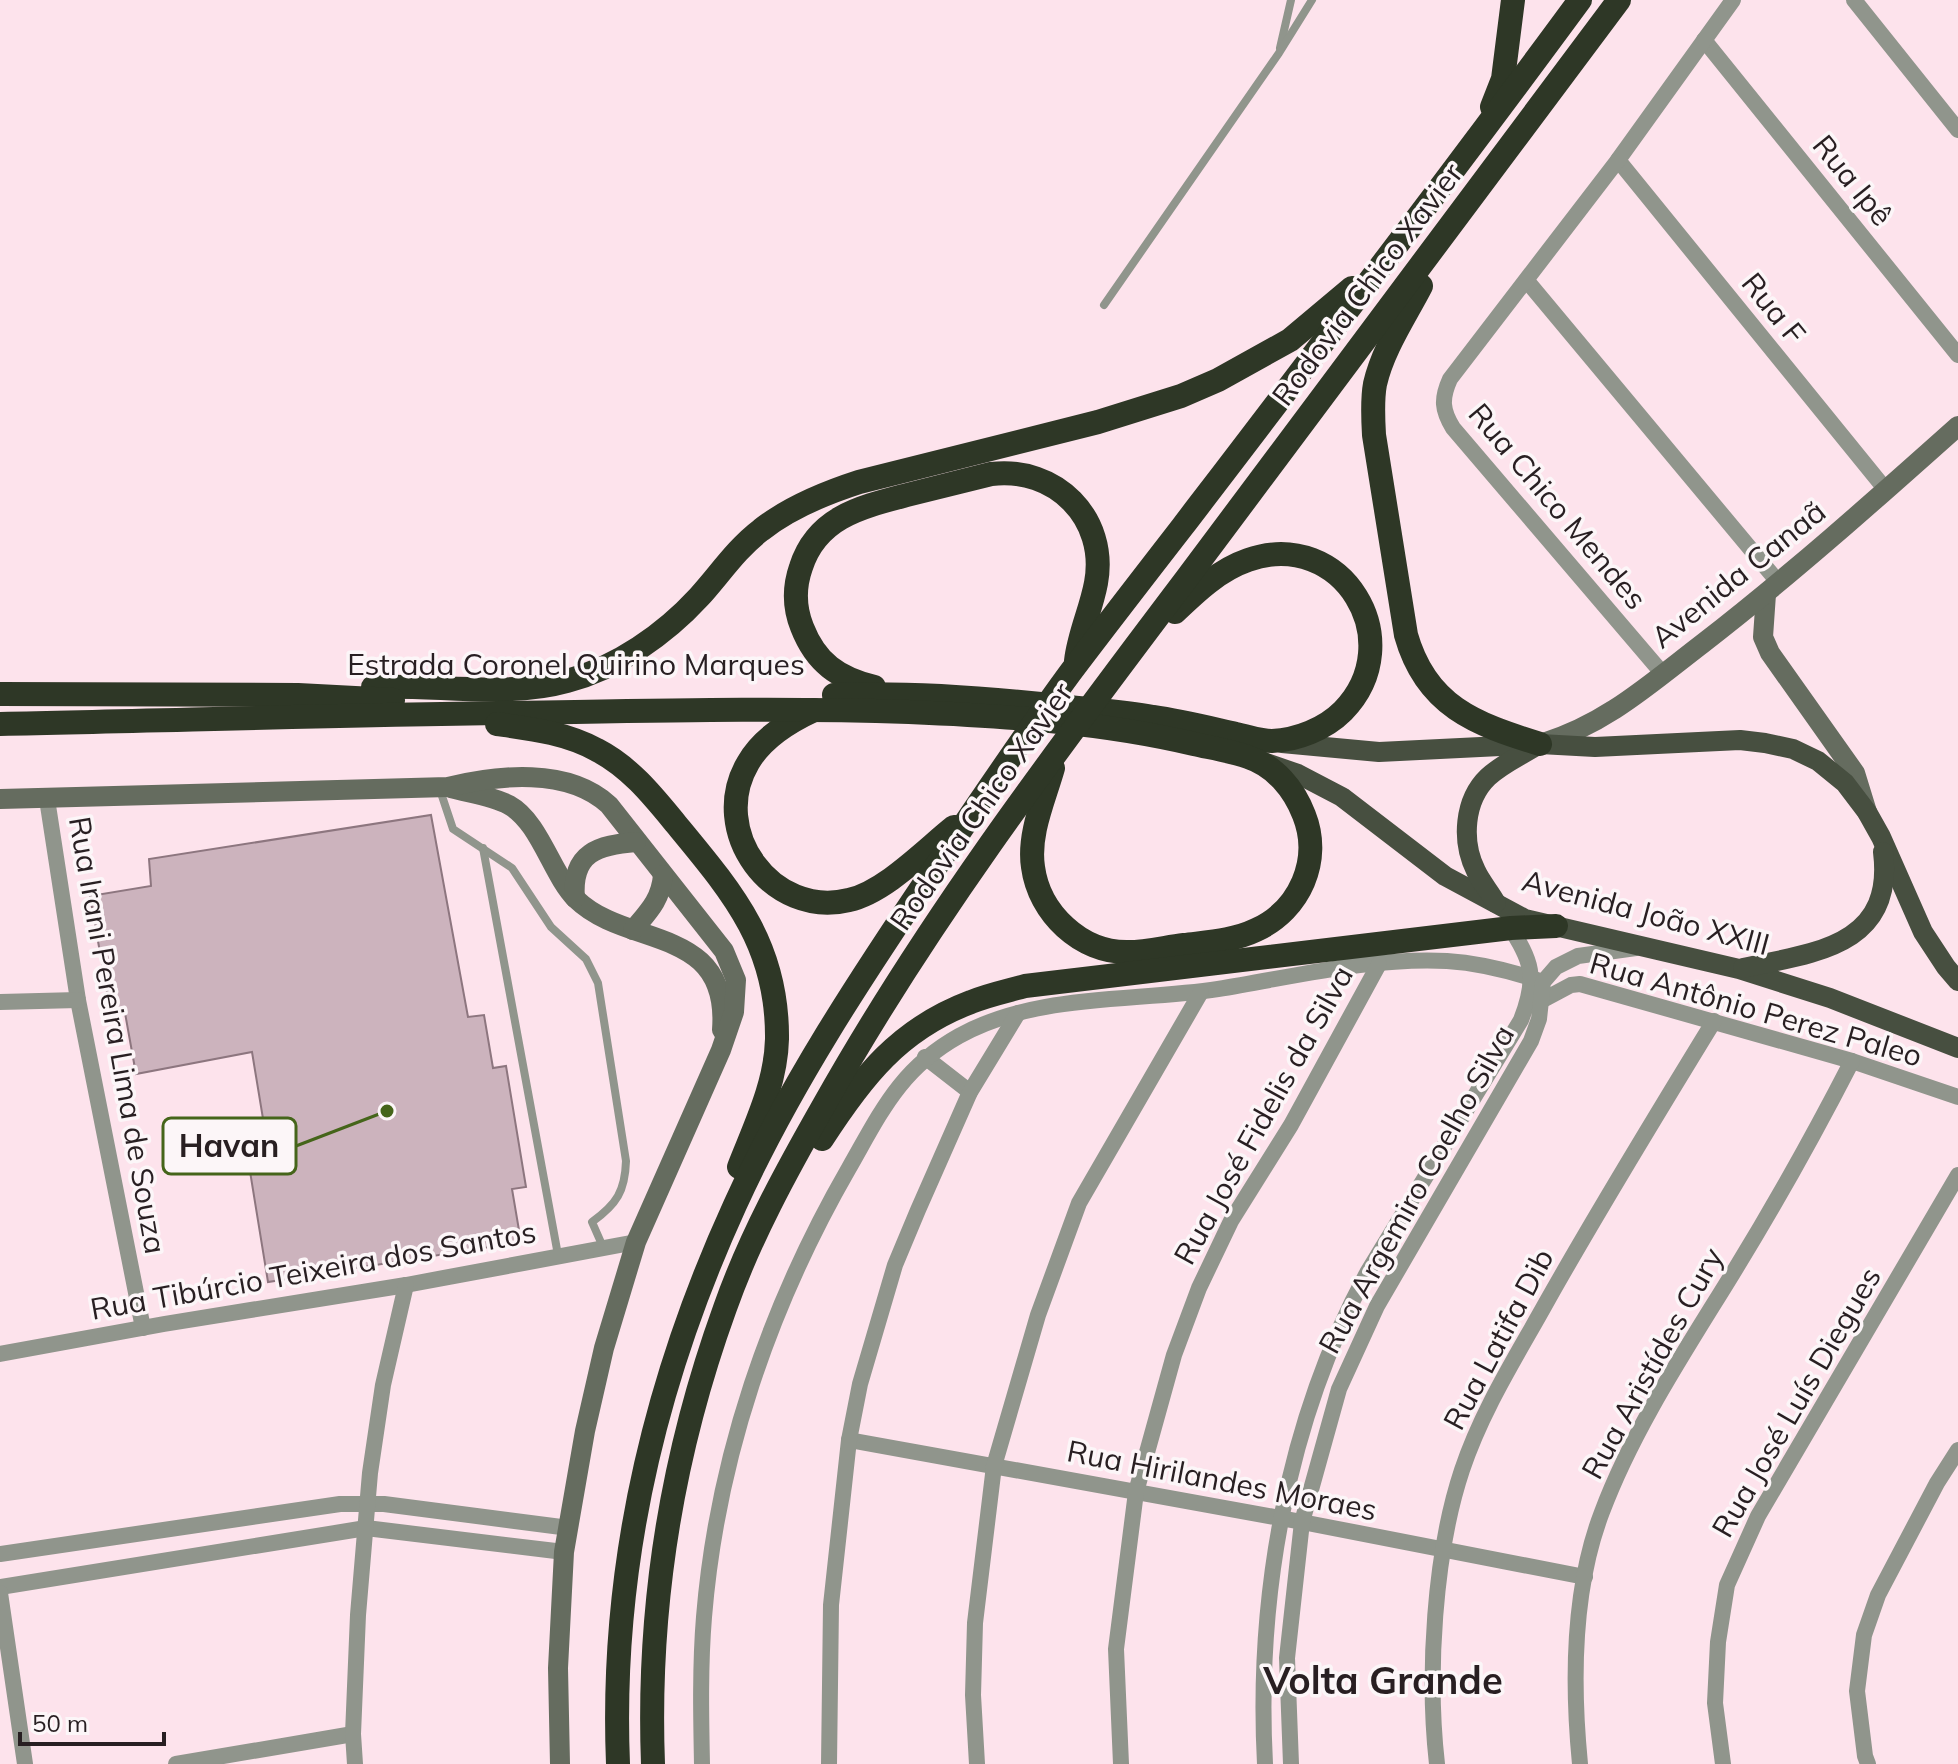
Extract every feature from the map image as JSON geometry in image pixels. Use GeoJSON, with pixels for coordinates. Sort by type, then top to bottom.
{"type":"FeatureCollection","features":[{"type":"Feature","properties":{"kind":"highway"},"geometry":{"type":"LineString","coordinates":[[1482,134],[1503,79],[1513,0]]}},
{"type":"Feature","properties":{"kind":"highway","name":"Rodovia Chico Xavier"},"geometry":{"type":"LineString","coordinates":[[618,1764],[619,1638],[629,1548],[645,1469],[668,1378],[709,1267],[736,1202],[767,1141],[885,942],[1011,757],[1073,670],[1410,230],[1580,0]]}},
{"type":"Feature","properties":{"kind":"highway","name":"Rodovia Chico Xavier"},"geometry":{"type":"LineString","coordinates":[[653,1764],[653,1641],[675,1481],[725,1307],[777,1188],[860,1041],[971,868],[1106,683],[1619,0]]}},
{"type":"Feature","properties":{"kind":"highway"},"geometry":{"type":"LineString","coordinates":[[1452,224],[1396,332],[1375,383],[1374,435],[1406,635],[1411,655],[1421,672],[1448,703],[1485,727],[1540,744]]}},
{"type":"Feature","properties":{"kind":"highway"},"geometry":{"type":"LineString","coordinates":[[331,697],[359,689],[393,686],[539,687],[590,673],[640,647],[671,624],[749,540],[789,512],[824,494],[859,482],[1098,422],[1181,396],[1218,380],[1290,340],[1353,287],[1410,230]]}},
{"type":"Feature","properties":{"kind":"highway"},"geometry":{"type":"LineString","coordinates":[[904,692],[850,681],[836,673],[818,654],[797,614],[795,597],[802,563],[820,532],[849,512],[991,474],[1008,472],[1026,475],[1058,488],[1072,498],[1092,529],[1098,550],[1096,583],[1073,670]]}},
{"type":"Feature","properties":{"kind":"highway"},"geometry":{"type":"LineString","coordinates":[[1129,654],[1196,592],[1234,565],[1251,558],[1288,555],[1306,557],[1322,564],[1350,586],[1360,602],[1370,631],[1368,662],[1351,701],[1332,720],[1303,735],[1270,741],[1148,724]]}},
{"type":"Feature","properties":{"kind":"highway","name":"Estrada Coronel Quirino Marques"},"geometry":{"type":"LineString","coordinates":[[0,694],[433,701],[904,692],[1003,699],[1148,724]]}},
{"type":"Feature","properties":{"kind":"highway"},"geometry":{"type":"LineString","coordinates":[[816,709],[797,718],[764,743],[747,763],[737,792],[736,824],[741,843],[765,879],[782,892],[824,903],[849,900],[875,889],[975,810]]}},
{"type":"Feature","properties":{"kind":"highway","name":"Estrada Coronel Quirino Marques"},"geometry":{"type":"LineString","coordinates":[[0,724],[432,713],[816,709],[1148,724]]}},
{"type":"Feature","properties":{"kind":"highway"},"geometry":{"type":"LineString","coordinates":[[432,713],[554,733],[600,751],[646,788],[728,888],[750,922],[772,983],[777,1043],[766,1099],[736,1173],[709,1267]]}},
{"type":"Feature","properties":{"kind":"highway"},"geometry":{"type":"LineString","coordinates":[[1061,747],[1035,826],[1032,863],[1040,895],[1061,924],[1092,945],[1126,952],[1226,940],[1243,936],[1276,919],[1298,893],[1310,861],[1308,823],[1294,792],[1285,781],[1251,757],[1148,724]]}},
{"type":"Feature","properties":{"kind":"highway"},"geometry":{"type":"LineString","coordinates":[[725,1307],[785,1194],[882,1057],[900,1040],[972,1001],[1025,986],[1511,928],[1556,926]]}},
{"type":"Feature","properties":{"kind":"main road"},"geometry":{"type":"LineString","coordinates":[[1270,741],[1379,752],[1540,744],[1595,747],[1740,740],[1793,749],[1818,761],[1845,783],[1867,812],[1923,932],[1958,981]]}},
{"type":"Feature","properties":{"kind":"main road"},"geometry":{"type":"LineString","coordinates":[[1498,905],[1476,870],[1470,853],[1468,809],[1476,791],[1489,776],[1540,744]]}},
{"type":"Feature","properties":{"kind":"main road","name":"Avenida João XXIII"},"geometry":{"type":"LineString","coordinates":[[1251,757],[1298,774],[1342,797],[1445,876],[1525,919],[1739,969],[1830,998],[1958,1048]]}},
{"type":"Feature","properties":{"kind":"main road"},"geometry":{"type":"LineString","coordinates":[[1739,969],[1818,953],[1853,935],[1874,909],[1881,889],[1885,869],[1881,837]]}},
{"type":"Feature","properties":{"kind":"street"},"geometry":{"type":"LineString","coordinates":[[1733,0],[1527,281],[1773,588],[1763,637],[1770,653],[1855,773],[1867,812]]}},
{"type":"Feature","properties":{"kind":"street"},"geometry":{"type":"LineString","coordinates":[[1854,0],[1958,130]]}},
{"type":"Feature","properties":{"kind":"street","name":"Rua Ipê"},"geometry":{"type":"LineString","coordinates":[[1704,40],[1958,355]]}},
{"type":"Feature","properties":{"kind":"street","name":"Rua F"},"geometry":{"type":"LineString","coordinates":[[1618,160],[1886,490]]}},
{"type":"Feature","properties":{"kind":"street","name":"Rua Chico Mendes"},"geometry":{"type":"LineString","coordinates":[[1527,281],[1450,379],[1443,408],[1453,428],[1663,674]]}},
{"type":"Feature","properties":{"kind":"street","name":"Avenida Canaã"},"geometry":{"type":"LineString","coordinates":[[1540,744],[1594,724],[1663,674],[1773,588],[1958,426]]}},
{"type":"Feature","properties":{"kind":"street"},"geometry":{"type":"LineString","coordinates":[[0,799],[444,788],[478,780],[525,778],[574,784],[599,796],[724,951],[732,965],[737,996],[721,1050],[636,1242],[604,1348],[585,1431],[564,1552],[558,1668],[560,1764]]}},
{"type":"Feature","properties":{"kind":"street"},"geometry":{"type":"LineString","coordinates":[[444,788],[502,802],[519,812],[575,898],[595,914],[691,953],[710,974],[721,1002],[721,1050]]}},
{"type":"Feature","properties":{"kind":"street","name":"Rua Irani Pereira Lima de Souza"},"geometry":{"type":"LineString","coordinates":[[47,799],[78,1000],[143,1328]]}},
{"type":"Feature","properties":{"kind":"street"},"geometry":{"type":"LineString","coordinates":[[575,898],[575,880],[591,853],[606,844],[636,842]]}},
{"type":"Feature","properties":{"kind":"street"},"geometry":{"type":"LineString","coordinates":[[633,930],[655,904],[662,888],[663,875]]}},
{"type":"Feature","properties":{"kind":"street","name":"Rua Argemiro Coelho Silva"},"geometry":{"type":"LineString","coordinates":[[1291,1764],[1287,1658],[1302,1522],[1339,1389],[1377,1306],[1531,1041],[1537,980],[1525,950],[1498,905]]}},
{"type":"Feature","properties":{"kind":"street"},"geometry":{"type":"LineString","coordinates":[[702,1764],[704,1616],[722,1498],[740,1420],[783,1295],[825,1211],[889,1099],[925,1057],[963,1034],[1018,1013],[1047,1007],[1201,992],[1379,964],[1452,961],[1537,980],[1578,956],[1639,947]]}},
{"type":"Feature","properties":{"kind":"street","name":"Rua José Fidelis da Silva"},"geometry":{"type":"LineString","coordinates":[[1121,1764],[1116,1649],[1136,1492],[1174,1355],[1199,1288],[1231,1221],[1291,1125],[1379,964]]}},
{"type":"Feature","properties":{"kind":"street","name":"Rua Antônio Perez Paleo"},"geometry":{"type":"LineString","coordinates":[[1535,1000],[1580,984],[1852,1061],[1958,1097]]}},
{"type":"Feature","properties":{"kind":"street"},"geometry":{"type":"LineString","coordinates":[[977,1764],[973,1695],[975,1623],[994,1466],[1038,1315],[1079,1203],[1201,992]]}},
{"type":"Feature","properties":{"kind":"street"},"geometry":{"type":"LineString","coordinates":[[0,1002],[78,1000]]}},
{"type":"Feature","properties":{"kind":"street","name":"Rua Argemiro Coelho Silva"},"geometry":{"type":"LineString","coordinates":[[1265,1764],[1263,1656],[1279,1519],[1321,1374],[1346,1311],[1367,1273],[1535,1000]]}},
{"type":"Feature","properties":{"kind":"street"},"geometry":{"type":"LineString","coordinates":[[829,1764],[831,1605],[849,1440],[860,1384],[895,1265],[970,1092],[1018,1013]]}},
{"type":"Feature","properties":{"kind":"street","name":"Rua Latifa Dib"},"geometry":{"type":"LineString","coordinates":[[1437,1764],[1433,1731],[1434,1668],[1444,1550],[1462,1472],[1487,1409],[1605,1199],[1714,1021]]}},
{"type":"Feature","properties":{"kind":"street"},"geometry":{"type":"LineString","coordinates":[[925,1057],[970,1092]]}},
{"type":"Feature","properties":{"kind":"street","name":"Rua Aristídes Cury"},"geometry":{"type":"LineString","coordinates":[[1580,1764],[1575,1675],[1585,1577],[1601,1513],[1629,1452],[1686,1349],[1790,1180],[1852,1061]]}},
{"type":"Feature","properties":{"kind":"street","name":"Rua José Luís Diegues"},"geometry":{"type":"LineString","coordinates":[[1723,1764],[1715,1703],[1718,1642],[1727,1585],[1758,1516],[1958,1175]]}},
{"type":"Feature","properties":{"kind":"street","name":"Rua Tibúrcio Teixeira dos Santos"},"geometry":{"type":"LineString","coordinates":[[0,1354],[406,1285],[636,1242]]}},
{"type":"Feature","properties":{"kind":"street"},"geometry":{"type":"LineString","coordinates":[[355,1764],[353,1734],[361,1564],[370,1473],[383,1385],[406,1285]]}},
{"type":"Feature","properties":{"kind":"street","name":"Rua Hirilandes Moraes"},"geometry":{"type":"LineString","coordinates":[[849,1440],[1585,1577]]}},
{"type":"Feature","properties":{"kind":"street"},"geometry":{"type":"LineString","coordinates":[[1868,1764],[1857,1691],[1864,1635],[1878,1595],[1937,1483],[1958,1450]]}},
{"type":"Feature","properties":{"kind":"street"},"geometry":{"type":"LineString","coordinates":[[0,1554],[340,1504],[384,1504],[569,1528]]}},
{"type":"Feature","properties":{"kind":"street"},"geometry":{"type":"LineString","coordinates":[[25,1764],[0,1590],[366,1528],[564,1552]]}},
{"type":"Feature","properties":{"kind":"street"},"geometry":{"type":"LineString","coordinates":[[176,1764],[206,1762],[353,1734]]}},
{"type":"Feature","properties":{"kind":"lane"},"geometry":{"type":"LineString","coordinates":[[1279,53],[1291,0]]}},
{"type":"Feature","properties":{"kind":"lane"},"geometry":{"type":"LineString","coordinates":[[1104,305],[1279,53],[1312,0]]}},
{"type":"Feature","properties":{"kind":"lane"},"geometry":{"type":"LineString","coordinates":[[444,788],[453,829],[512,868],[551,927],[586,959],[598,983],[626,1161],[626,1177],[612,1208],[592,1222],[603,1247]]}},
{"type":"Feature","properties":{"kind":"lane"},"geometry":{"type":"LineString","coordinates":[[483,848],[558,1255]]}},
{"type":"Feature","properties":{"kind":"building"},"geometry":{"type":"Polygon","coordinates":[[[431,815],[468,1017],[484,1015],[493,1068],[506,1066],[526,1187],[512,1189],[521,1242],[268,1282],[248,1159],[269,1155],[252,1052],[136,1074],[125,1013],[110,1009],[90,896],[151,886],[149,859],[431,815]]]}},
{"type":"Feature","properties":{"kind":"place","name":"Havan"},"geometry":{"type":"Point","coordinates":[387,1111]}},
{"type":"Feature","properties":{"kind":"district","name":"Volta Grande"},"geometry":{"type":"Point","coordinates":[1383,1680]}}]}
